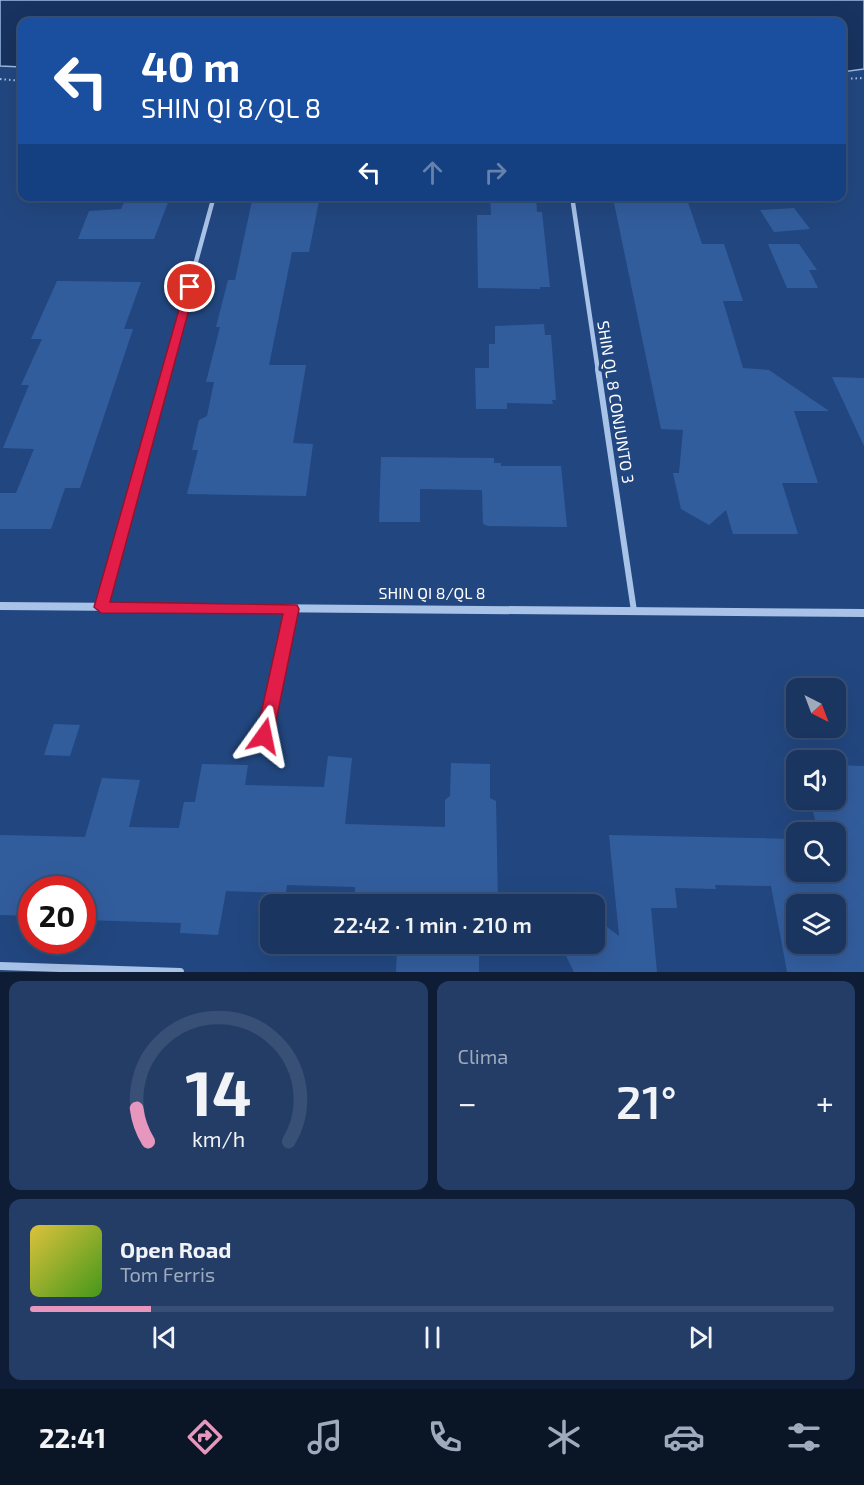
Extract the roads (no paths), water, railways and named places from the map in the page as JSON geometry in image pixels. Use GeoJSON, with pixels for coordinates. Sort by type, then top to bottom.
{"type":"FeatureCollection","features":[{"type":"Feature","properties":{"kind":"street"},"geometry":{"type":"LineString","coordinates":[[101,607],[213,201]]}},
{"type":"Feature","properties":{"kind":"street","name":"SHIN QL 8 CONJUNTO 3"},"geometry":{"type":"LineString","coordinates":[[573,201],[634,611]]}},
{"type":"Feature","properties":{"kind":"street","name":"SHIN QI 8/QL 8"},"geometry":{"type":"LineString","coordinates":[[0,606],[864,613]]}},
{"type":"Feature","properties":{"kind":"street"},"geometry":{"type":"LineString","coordinates":[[0,966],[180,972]]}},
{"type":"Feature","properties":{"kind":"lane"},"geometry":{"type":"LineString","coordinates":[[264,736],[292,609]]}},
{"type":"Feature","properties":{"kind":"water"},"geometry":{"type":"Polygon","coordinates":[[[0,0],[864,0],[864,69],[846,71],[846,18],[18,18],[18,67],[0,66],[0,0]]]}}]}
